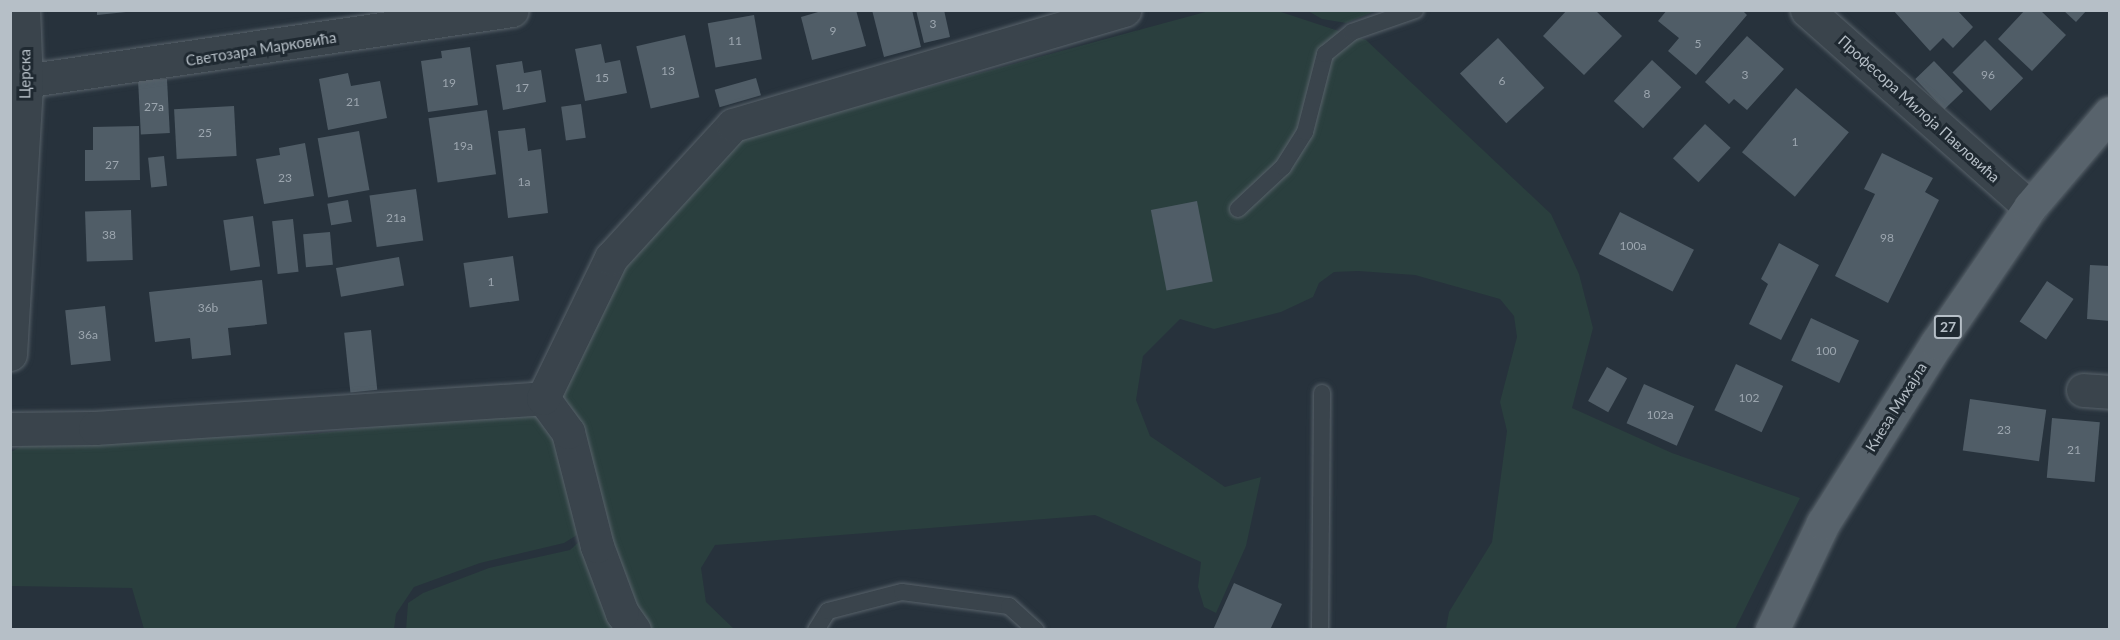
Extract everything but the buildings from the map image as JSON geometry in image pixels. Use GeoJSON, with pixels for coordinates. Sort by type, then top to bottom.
{"type":"FeatureCollection","features":[{"type":"Feature","properties":{"kind":"main road","name":"Кнеза Михајла"},"geometry":{"type":"LineString","coordinates":[[1772,630],[1823,523],[1937,343],[2030,207],[2109,113]]}},
{"type":"Feature","properties":{"kind":"street","name":"Церска"},"geometry":{"type":"LineString","coordinates":[[10,354],[23,10]]}},
{"type":"Feature","properties":{"kind":"street","name":"Светозара Марковића"},"geometry":{"type":"LineString","coordinates":[[19,84],[512,10]]}},
{"type":"Feature","properties":{"kind":"street"},"geometry":{"type":"LineString","coordinates":[[543,398],[611,258],[733,125],[1124,10]]}},
{"type":"Feature","properties":{"kind":"street","name":"Професора Милоја Павловића"},"geometry":{"type":"LineString","coordinates":[[1807,10],[2030,207]]}},
{"type":"Feature","properties":{"kind":"street"},"geometry":{"type":"LineString","coordinates":[[10,429],[107,428],[543,398]]}},
{"type":"Feature","properties":{"kind":"street"},"geometry":{"type":"LineString","coordinates":[[543,398],[568,432],[597,546],[622,613],[634,630]]}},
{"type":"Feature","properties":{"kind":"lane"},"geometry":{"type":"LineString","coordinates":[[1238,209],[1283,168],[1305,132],[1325,54],[1352,32],[1415,10]]}},
{"type":"Feature","properties":{"kind":"lane"},"geometry":{"type":"LineString","coordinates":[[1320,630],[1322,393]]}},
{"type":"Feature","properties":{"kind":"lane"},"geometry":{"type":"LineString","coordinates":[[816,630],[828,611],[902,592],[1009,606],[1036,630]]}},
{"type":"Feature","properties":{"kind":"green space"},"geometry":{"type":"Polygon","coordinates":[[[1209,11],[1278,11],[1366,40],[1551,214],[1579,274],[1593,328],[1572,408],[1672,453],[1800,498],[1735,629],[1446,629],[1449,612],[1492,542],[1507,431],[1500,402],[1517,337],[1514,316],[1500,299],[1415,275],[1358,271],[1334,272],[1319,283],[1313,297],[1281,312],[1214,329],[1180,319],[1143,356],[1136,400],[1150,436],[1225,487],[1261,477],[1246,546],[1216,613],[1204,607],[1198,587],[1201,562],[1095,515],[715,545],[701,568],[706,602],[734,629],[406,630],[408,603],[423,593],[489,568],[570,550],[605,518],[559,386],[615,282],[683,193],[744,137],[1209,11]]]}},
{"type":"Feature","properties":{"kind":"green space"},"geometry":{"type":"Polygon","coordinates":[[[1308,11],[1375,11],[1346,23],[1322,19],[1308,11]]]}},
{"type":"Feature","properties":{"kind":"green space"},"geometry":{"type":"Polygon","coordinates":[[[508,411],[540,411],[556,425],[577,535],[564,543],[480,563],[414,587],[396,614],[394,629],[144,629],[132,588],[11,586],[11,452],[27,443],[313,434],[508,411]]]}}]}
